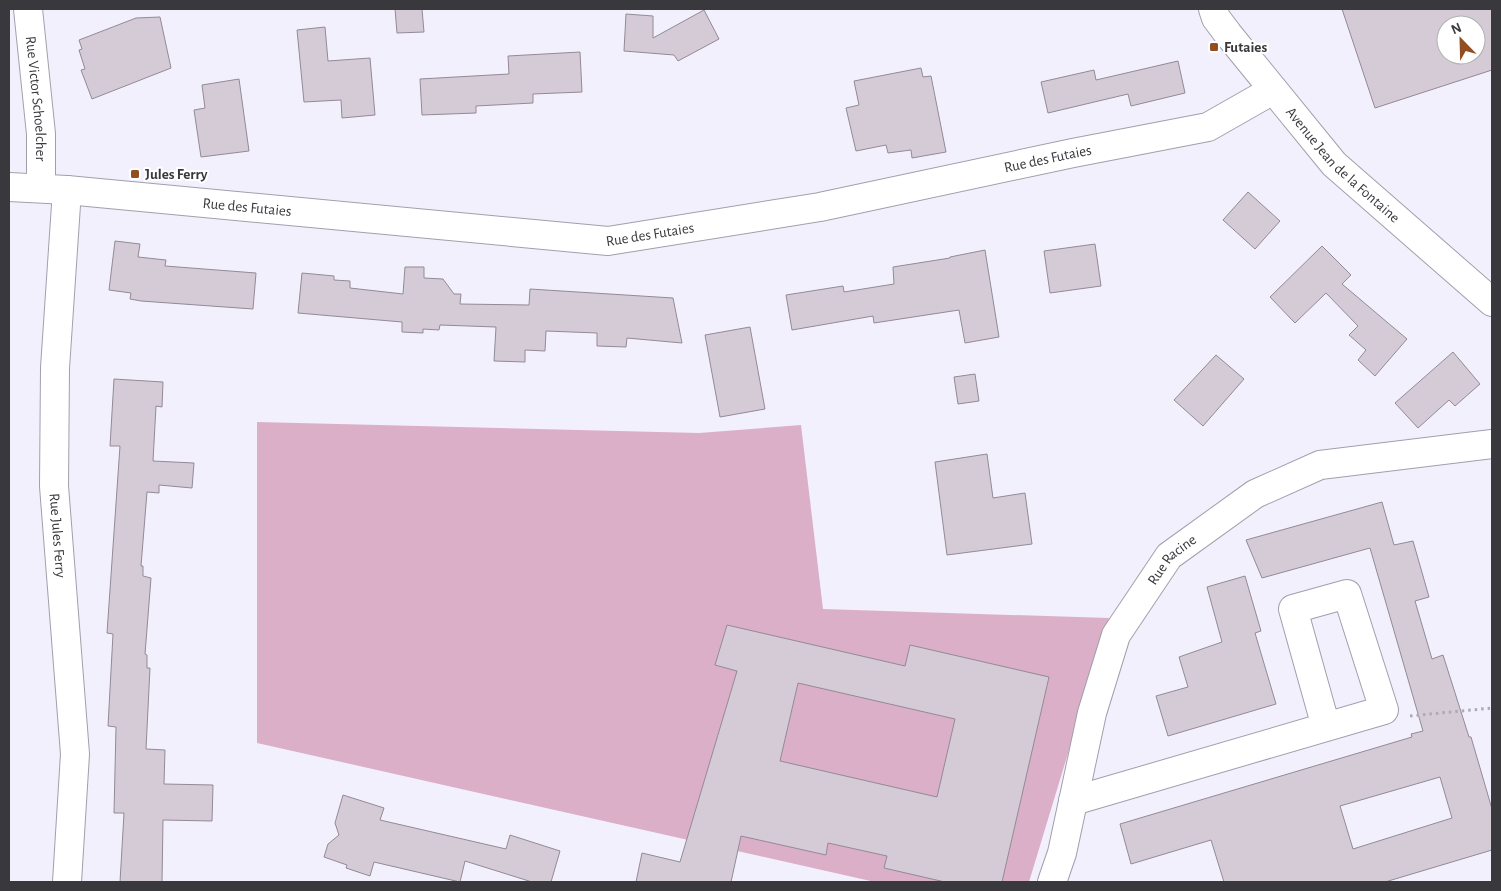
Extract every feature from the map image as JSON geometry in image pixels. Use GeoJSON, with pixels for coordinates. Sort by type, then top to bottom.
{"type":"FeatureCollection","features":[{"type":"Feature","properties":{"kind":"street","name":"Rue Victor Schoelcher"},"geometry":{"type":"LineString","coordinates":[[28,9],[41,134],[54,189]]}},
{"type":"Feature","properties":{"kind":"street","name":"Avenue Jean de la Fontaine"},"geometry":{"type":"LineString","coordinates":[[1212,9],[1228,34],[1334,164],[1492,302]]}},
{"type":"Feature","properties":{"kind":"street","name":"Rue des Futaies"},"geometry":{"type":"LineString","coordinates":[[9,187],[54,189],[608,241],[820,207],[1208,127],[1273,90]]}},
{"type":"Feature","properties":{"kind":"street","name":"Rue Jules Ferry"},"geometry":{"type":"LineString","coordinates":[[54,189],[54,486],[75,754],[67,882]]}},
{"type":"Feature","properties":{"kind":"street","name":"Rue Racine"},"geometry":{"type":"LineString","coordinates":[[1052,882],[1062,853],[1092,713],[1116,635],[1169,556],[1255,494],[1320,465],[1492,444]]}},
{"type":"Feature","properties":{"kind":"street"},"geometry":{"type":"LineString","coordinates":[[1073,802],[1384,710],[1347,594],[1293,609],[1326,727]]}},
{"type":"Feature","properties":{"kind":"path"},"geometry":{"type":"LineString","coordinates":[[1384,710],[1396,717],[1492,708]]}},
{"type":"Feature","properties":{"kind":"shaded area"},"geometry":{"type":"Polygon","coordinates":[[[257,422],[699,433],[801,425],[823,609],[1109,618],[1029,882],[875,882],[257,743],[257,422]]]}},
{"type":"Feature","properties":{"kind":"building"},"geometry":{"type":"Polygon","coordinates":[[[395,9],[422,9],[424,32],[397,33],[395,9]]]}},
{"type":"Feature","properties":{"kind":"building"},"geometry":{"type":"Polygon","coordinates":[[[1342,9],[1492,9],[1492,70],[1375,108],[1342,9]]]}},
{"type":"Feature","properties":{"kind":"building"},"geometry":{"type":"Polygon","coordinates":[[[704,10],[719,39],[678,61],[674,55],[624,51],[626,14],[653,16],[653,38],[704,10]]]}},
{"type":"Feature","properties":{"kind":"building"},"geometry":{"type":"Polygon","coordinates":[[[160,17],[171,68],[92,99],[81,70],[85,69],[79,50],[82,49],[79,40],[136,18],[160,17]]]}},
{"type":"Feature","properties":{"kind":"building"},"geometry":{"type":"Polygon","coordinates":[[[325,27],[328,61],[370,58],[375,115],[342,118],[341,100],[304,102],[297,30],[325,27]]]}},
{"type":"Feature","properties":{"kind":"building"},"geometry":{"type":"Polygon","coordinates":[[[580,52],[582,92],[533,94],[533,103],[476,106],[476,113],[422,115],[420,79],[509,74],[508,56],[580,52]]]}},
{"type":"Feature","properties":{"kind":"building"},"geometry":{"type":"Polygon","coordinates":[[[1178,61],[1185,93],[1131,106],[1128,94],[1048,113],[1041,82],[1094,70],[1096,80],[1178,61]]]}},
{"type":"Feature","properties":{"kind":"building"},"geometry":{"type":"Polygon","coordinates":[[[921,68],[923,77],[931,76],[946,152],[912,158],[911,150],[888,153],[886,145],[856,151],[846,108],[859,105],[854,81],[921,68]]]}},
{"type":"Feature","properties":{"kind":"building"},"geometry":{"type":"Polygon","coordinates":[[[239,79],[249,151],[201,157],[194,110],[205,108],[202,85],[239,79]]]}},
{"type":"Feature","properties":{"kind":"building"},"geometry":{"type":"Polygon","coordinates":[[[1248,192],[1280,221],[1255,249],[1223,220],[1248,192]]]}},
{"type":"Feature","properties":{"kind":"building"},"geometry":{"type":"Polygon","coordinates":[[[115,241],[140,244],[138,257],[166,260],[165,266],[256,273],[253,309],[141,301],[130,299],[131,293],[109,290],[115,241]]]}},
{"type":"Feature","properties":{"kind":"building"},"geometry":{"type":"Polygon","coordinates":[[[1095,244],[1101,286],[1050,293],[1044,251],[1095,244]]]}},
{"type":"Feature","properties":{"kind":"building"},"geometry":{"type":"Polygon","coordinates":[[[1322,246],[1351,275],[1342,284],[1407,339],[1375,376],[1358,360],[1366,350],[1349,335],[1358,326],[1326,293],[1295,323],[1270,297],[1322,246]]]}},
{"type":"Feature","properties":{"kind":"building"},"geometry":{"type":"Polygon","coordinates":[[[985,250],[999,337],[965,343],[959,310],[874,323],[873,316],[792,330],[786,295],[843,286],[844,292],[894,284],[893,267],[950,258],[985,250]]]}},
{"type":"Feature","properties":{"kind":"building"},"geometry":{"type":"Polygon","coordinates":[[[405,267],[424,267],[424,278],[443,279],[454,294],[461,294],[460,304],[529,305],[530,289],[673,298],[682,343],[627,338],[626,347],[597,346],[597,333],[546,331],[545,351],[525,350],[525,362],[494,361],[496,327],[440,325],[439,330],[423,329],[423,333],[402,332],[402,322],[298,313],[302,273],[334,276],[334,280],[350,281],[350,288],[403,294],[405,267]]]}},
{"type":"Feature","properties":{"kind":"building"},"geometry":{"type":"Polygon","coordinates":[[[750,327],[765,409],[720,417],[705,335],[750,327]]]}},
{"type":"Feature","properties":{"kind":"building"},"geometry":{"type":"Polygon","coordinates":[[[1453,352],[1480,384],[1455,406],[1449,400],[1418,428],[1395,403],[1453,352]]]}},
{"type":"Feature","properties":{"kind":"building"},"geometry":{"type":"Polygon","coordinates":[[[1216,355],[1244,379],[1203,426],[1174,400],[1216,355]]]}},
{"type":"Feature","properties":{"kind":"building"},"geometry":{"type":"Polygon","coordinates":[[[975,374],[979,401],[958,404],[954,377],[975,374]]]}},
{"type":"Feature","properties":{"kind":"building"},"geometry":{"type":"Polygon","coordinates":[[[114,379],[163,382],[162,407],[156,406],[153,461],[194,463],[192,488],[159,485],[159,493],[147,492],[141,566],[143,566],[143,576],[151,578],[145,654],[147,655],[147,668],[150,668],[146,749],[165,750],[164,784],[213,785],[212,821],[163,820],[162,882],[120,882],[124,813],[114,813],[116,727],[108,726],[113,634],[107,633],[120,446],[110,446],[114,379]]]}},
{"type":"Feature","properties":{"kind":"building"},"geometry":{"type":"Polygon","coordinates":[[[987,454],[993,498],[1025,493],[1032,544],[947,555],[935,462],[987,454]]]}},
{"type":"Feature","properties":{"kind":"building"},"geometry":{"type":"Polygon","coordinates":[[[1382,502],[1394,545],[1413,541],[1429,597],[1415,601],[1432,659],[1443,655],[1469,737],[1471,737],[1492,809],[1492,850],[1385,882],[1224,882],[1211,840],[1131,864],[1120,824],[1412,737],[1411,734],[1423,731],[1370,548],[1262,578],[1246,540],[1382,502]],[[1440,777],[1340,806],[1353,849],[1452,818],[1440,777]]]}},
{"type":"Feature","properties":{"kind":"building"},"geometry":{"type":"Polygon","coordinates":[[[1245,576],[1261,631],[1255,633],[1276,704],[1168,736],[1156,696],[1188,687],[1179,657],[1222,642],[1207,587],[1245,576]]]}},
{"type":"Feature","properties":{"kind":"building"},"geometry":{"type":"Polygon","coordinates":[[[727,625],[905,666],[910,645],[1049,677],[1002,882],[945,882],[884,868],[887,856],[828,843],[826,855],[741,836],[731,882],[636,882],[642,853],[680,862],[737,671],[715,665],[727,625]],[[798,683],[780,761],[937,797],[955,719],[798,683]]]}},
{"type":"Feature","properties":{"kind":"building"},"geometry":{"type":"Polygon","coordinates":[[[343,795],[384,808],[380,820],[506,849],[510,835],[560,851],[551,882],[532,882],[465,861],[460,882],[374,862],[370,876],[346,868],[347,865],[324,857],[328,844],[339,835],[335,823],[343,795]]]}},
{"type":"Feature","properties":{"kind":"place","name":"Futaies"},"geometry":{"type":"Point","coordinates":[1214,47]}},
{"type":"Feature","properties":{"kind":"place","name":"Jules Ferry"},"geometry":{"type":"Point","coordinates":[135,174]}}]}
